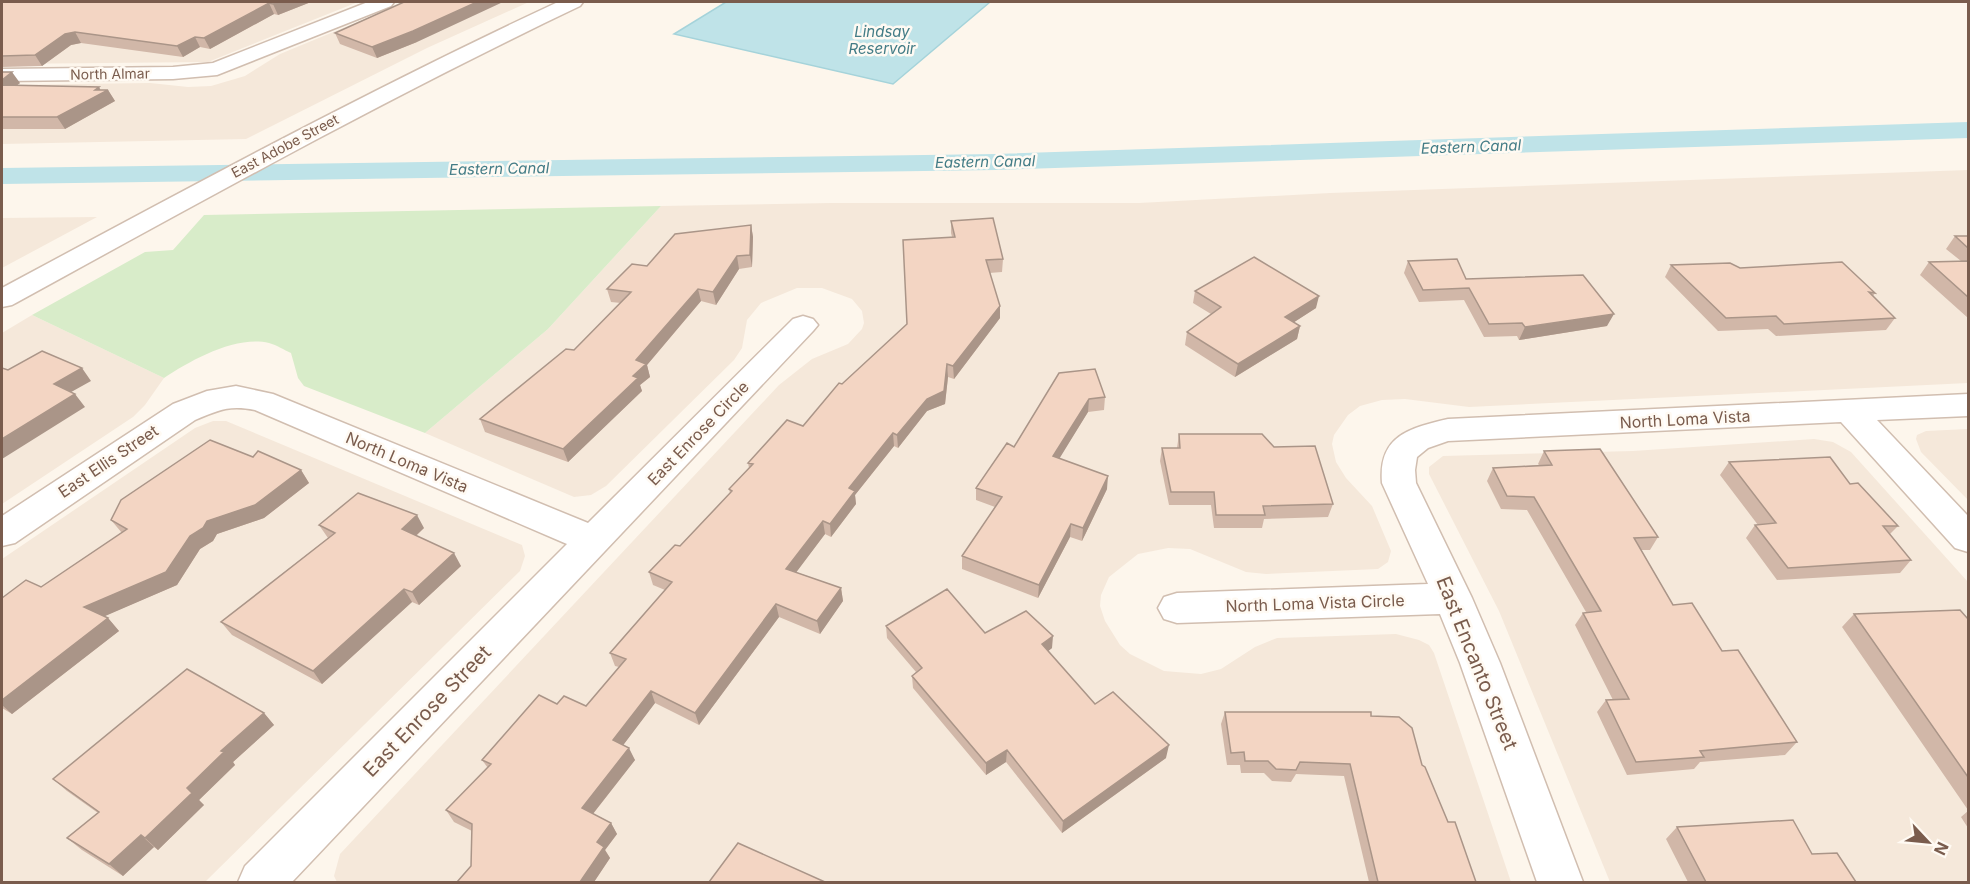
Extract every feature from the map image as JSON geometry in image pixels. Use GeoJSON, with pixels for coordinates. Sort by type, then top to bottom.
{"type":"FeatureCollection","features":[{"type":"Feature","properties":{"kind":"street","name":"North Almar"},"geometry":{"type":"LineString","coordinates":[[2,75],[172,73],[218,69],[384,2]]}},
{"type":"Feature","properties":{"kind":"street","name":"East Adobe Street"},"geometry":{"type":"LineString","coordinates":[[2,299],[450,60],[573,2]]}},
{"type":"Feature","properties":{"kind":"street","name":"East Enrose Circle"},"geometry":{"type":"LineString","coordinates":[[592,540],[803,325]]}},
{"type":"Feature","properties":{"kind":"street","name":"North Loma Vista"},"geometry":{"type":"LineString","coordinates":[[218,398],[236,396],[262,401],[592,540]]}},
{"type":"Feature","properties":{"kind":"street","name":"East Ellis Street"},"geometry":{"type":"LineString","coordinates":[[2,533],[166,422],[218,398]]}},
{"type":"Feature","properties":{"kind":"street","name":"North Loma Vista"},"geometry":{"type":"LineString","coordinates":[[1404,447],[1431,434],[1448,430],[1968,405]]}},
{"type":"Feature","properties":{"kind":"street"},"geometry":{"type":"LineString","coordinates":[[1849,411],[1968,538]]}},
{"type":"Feature","properties":{"kind":"street","name":"East Encanto Street"},"geometry":{"type":"LineString","coordinates":[[1404,447],[1398,458],[1396,470],[1399,483],[1454,598],[1510,742],[1560,882]]}},
{"type":"Feature","properties":{"kind":"street","name":"East Enrose Street"},"geometry":{"type":"LineString","coordinates":[[261,882],[592,540]]}},
{"type":"Feature","properties":{"kind":"street","name":"North Loma Vista Circle"},"geometry":{"type":"LineString","coordinates":[[1177,608],[1454,598]]}},
{"type":"Feature","properties":{"kind":"shaded area"},"geometry":{"type":"Polygon","coordinates":[[[2,2],[358,2],[208,62],[2,64],[2,2]]]}},
{"type":"Feature","properties":{"kind":"shaded area"},"geometry":{"type":"Polygon","coordinates":[[[406,2],[529,2],[427,48],[246,139],[2,144],[2,85],[150,83],[188,87],[211,86],[245,76],[280,54],[406,2]]]}},
{"type":"Feature","properties":{"kind":"shaded area"},"geometry":{"type":"Polygon","coordinates":[[[1968,170],[1968,383],[1469,407],[1405,399],[1382,400],[1360,406],[1348,415],[1334,435],[1332,444],[1336,462],[1346,478],[1372,506],[1391,551],[1388,562],[1378,569],[1266,574],[1246,572],[1190,549],[1168,548],[1138,554],[1109,577],[1101,595],[1100,606],[1105,621],[1120,645],[1130,654],[1164,671],[1201,674],[1221,669],[1255,647],[1277,638],[1396,634],[1429,645],[1434,653],[1511,882],[337,882],[334,876],[340,854],[779,385],[812,359],[848,344],[862,329],[864,323],[862,311],[852,299],[822,288],[797,288],[761,303],[747,320],[742,348],[734,360],[606,486],[591,495],[574,497],[425,433],[548,329],[661,206],[831,203],[1139,203],[1330,193],[1968,170]]]}},
{"type":"Feature","properties":{"kind":"shaded area"},"geometry":{"type":"Polygon","coordinates":[[[97,217],[2,268],[2,218],[97,217]]]}},
{"type":"Feature","properties":{"kind":"shaded area"},"geometry":{"type":"Polygon","coordinates":[[[32,315],[164,378],[145,405],[133,417],[2,504],[2,333],[32,315]]]}},
{"type":"Feature","properties":{"kind":"shaded area"},"geometry":{"type":"Polygon","coordinates":[[[213,421],[226,421],[522,545],[525,556],[520,571],[205,882],[2,882],[2,559],[195,428],[213,421]]]}},
{"type":"Feature","properties":{"kind":"shaded area"},"geometry":{"type":"Polygon","coordinates":[[[1968,429],[1968,500],[1921,452],[1916,439],[1917,435],[1926,431],[1968,429]]]}},
{"type":"Feature","properties":{"kind":"shaded area"},"geometry":{"type":"Polygon","coordinates":[[[1814,439],[1833,442],[1851,452],[1968,582],[1968,882],[1610,882],[1499,611],[1429,474],[1429,467],[1443,456],[1633,451],[1814,439]]]}},
{"type":"Feature","properties":{"kind":"green space"},"geometry":{"type":"Polygon","coordinates":[[[661,206],[548,329],[425,433],[304,386],[298,378],[291,353],[272,344],[256,341],[228,346],[200,357],[164,378],[32,315],[145,252],[173,250],[204,215],[661,206]]]}},
{"type":"Feature","properties":{"kind":"water","name":"Lindsay Reservoir"},"geometry":{"type":"Polygon","coordinates":[[[726,2],[990,2],[893,84],[674,34],[726,2]]]}},
{"type":"Feature","properties":{"kind":"building"},"geometry":{"type":"Polygon","coordinates":[[[2,2],[279,2],[269,3],[204,38],[195,37],[177,46],[75,32],[65,34],[35,55],[2,56],[2,2]]]}},
{"type":"Feature","properties":{"kind":"building"},"geometry":{"type":"Polygon","coordinates":[[[404,2],[477,2],[372,47],[335,33],[404,2]]]}},
{"type":"Feature","properties":{"kind":"building"},"geometry":{"type":"Polygon","coordinates":[[[2,72],[12,72],[2,80],[2,72]]]}},
{"type":"Feature","properties":{"kind":"building"},"geometry":{"type":"Polygon","coordinates":[[[2,85],[99,87],[95,90],[108,90],[57,117],[2,117],[2,85]]]}},
{"type":"Feature","properties":{"kind":"building"},"geometry":{"type":"Polygon","coordinates":[[[993,218],[1003,259],[986,260],[1000,306],[953,366],[947,364],[944,391],[927,399],[897,435],[893,433],[849,488],[855,491],[830,524],[823,521],[786,569],[841,588],[817,621],[776,604],[695,713],[651,691],[613,740],[629,748],[582,808],[611,823],[597,842],[604,847],[580,882],[457,882],[471,866],[472,824],[446,810],[491,764],[482,760],[539,695],[557,704],[564,696],[586,706],[626,659],[610,653],[672,582],[649,572],[675,545],[680,546],[732,491],[729,489],[753,464],[748,463],[787,420],[803,426],[839,383],[842,384],[907,324],[903,240],[955,237],[951,221],[993,218]]]}},
{"type":"Feature","properties":{"kind":"building"},"geometry":{"type":"Polygon","coordinates":[[[751,225],[750,255],[737,256],[713,292],[698,289],[636,360],[646,364],[633,376],[638,378],[563,449],[480,419],[566,349],[574,350],[631,292],[607,289],[632,264],[647,266],[675,234],[751,225]]]}},
{"type":"Feature","properties":{"kind":"building"},"geometry":{"type":"Polygon","coordinates":[[[1955,236],[1968,236],[1968,248],[1955,236]]]}},
{"type":"Feature","properties":{"kind":"building"},"geometry":{"type":"Polygon","coordinates":[[[1254,257],[1319,296],[1285,317],[1300,326],[1238,364],[1187,332],[1221,307],[1195,291],[1254,257]]]}},
{"type":"Feature","properties":{"kind":"building"},"geometry":{"type":"Polygon","coordinates":[[[1457,259],[1466,279],[1583,275],[1614,314],[1525,327],[1522,323],[1489,324],[1469,288],[1423,290],[1408,261],[1457,259]]]}},
{"type":"Feature","properties":{"kind":"building"},"geometry":{"type":"Polygon","coordinates":[[[1968,261],[1968,297],[1929,262],[1968,261]]]}},
{"type":"Feature","properties":{"kind":"building"},"geometry":{"type":"Polygon","coordinates":[[[1842,262],[1875,293],[1869,292],[1895,318],[1784,324],[1776,316],[1726,318],[1671,265],[1730,263],[1740,268],[1842,262]]]}},
{"type":"Feature","properties":{"kind":"building"},"geometry":{"type":"Polygon","coordinates":[[[42,351],[82,368],[54,384],[75,394],[2,439],[2,368],[8,370],[42,351]]]}},
{"type":"Feature","properties":{"kind":"building"},"geometry":{"type":"Polygon","coordinates":[[[1095,369],[1105,397],[1089,399],[1053,456],[1108,476],[1083,528],[1071,524],[1039,585],[962,556],[1002,497],[976,488],[1007,443],[1014,447],[1059,373],[1095,369]]]}},
{"type":"Feature","properties":{"kind":"building"},"geometry":{"type":"Polygon","coordinates":[[[1179,434],[1262,434],[1274,447],[1315,446],[1333,504],[1263,506],[1265,515],[1216,515],[1214,492],[1171,492],[1162,448],[1180,448],[1179,434]]]}},
{"type":"Feature","properties":{"kind":"building"},"geometry":{"type":"Polygon","coordinates":[[[210,440],[253,457],[258,451],[301,470],[255,505],[207,521],[203,528],[190,536],[166,572],[84,607],[108,618],[2,700],[2,598],[26,580],[41,587],[127,529],[111,520],[121,500],[210,440]]]}},
{"type":"Feature","properties":{"kind":"building"},"geometry":{"type":"Polygon","coordinates":[[[1600,449],[1658,537],[1634,538],[1673,605],[1692,603],[1722,651],[1738,650],[1797,742],[1700,751],[1704,757],[1636,762],[1606,700],[1629,699],[1583,613],[1601,611],[1534,497],[1507,496],[1493,468],[1552,465],[1544,451],[1600,449]]]}},
{"type":"Feature","properties":{"kind":"building"},"geometry":{"type":"Polygon","coordinates":[[[1830,457],[1850,484],[1858,483],[1898,526],[1883,526],[1911,560],[1788,568],[1755,525],[1776,523],[1729,462],[1830,457]]]}},
{"type":"Feature","properties":{"kind":"building"},"geometry":{"type":"Polygon","coordinates":[[[358,493],[417,515],[402,529],[454,553],[412,592],[404,589],[313,671],[221,622],[335,533],[319,525],[358,493]]]}},
{"type":"Feature","properties":{"kind":"building"},"geometry":{"type":"Polygon","coordinates":[[[947,589],[985,633],[1026,611],[1053,636],[1042,644],[1095,704],[1113,692],[1169,745],[1063,821],[1007,750],[986,763],[912,676],[922,668],[886,626],[947,589]]]}},
{"type":"Feature","properties":{"kind":"building"},"geometry":{"type":"Polygon","coordinates":[[[1960,610],[1968,619],[1968,777],[1854,614],[1960,610]]]}},
{"type":"Feature","properties":{"kind":"building"},"geometry":{"type":"Polygon","coordinates":[[[187,669],[264,713],[221,751],[224,752],[187,788],[192,793],[145,838],[141,835],[109,864],[67,838],[99,812],[53,779],[187,669]]]}},
{"type":"Feature","properties":{"kind":"building"},"geometry":{"type":"Polygon","coordinates":[[[1225,712],[1371,712],[1371,716],[1399,717],[1412,728],[1422,765],[1425,767],[1448,822],[1455,822],[1476,882],[1378,882],[1350,764],[1300,762],[1296,770],[1276,769],[1268,761],[1245,761],[1244,752],[1231,753],[1225,712]]]}},
{"type":"Feature","properties":{"kind":"building"},"geometry":{"type":"Polygon","coordinates":[[[1793,820],[1812,854],[1837,853],[1856,882],[1706,882],[1677,827],[1793,820]]]}},
{"type":"Feature","properties":{"kind":"building"},"geometry":{"type":"Polygon","coordinates":[[[738,843],[825,882],[709,882],[738,843]]]}},
{"type":"Feature","properties":{"kind":"waterway","name":"Eastern Canal"},"geometry":{"type":"LineString","coordinates":[[2,176],[996,162],[1968,130]]}}]}
